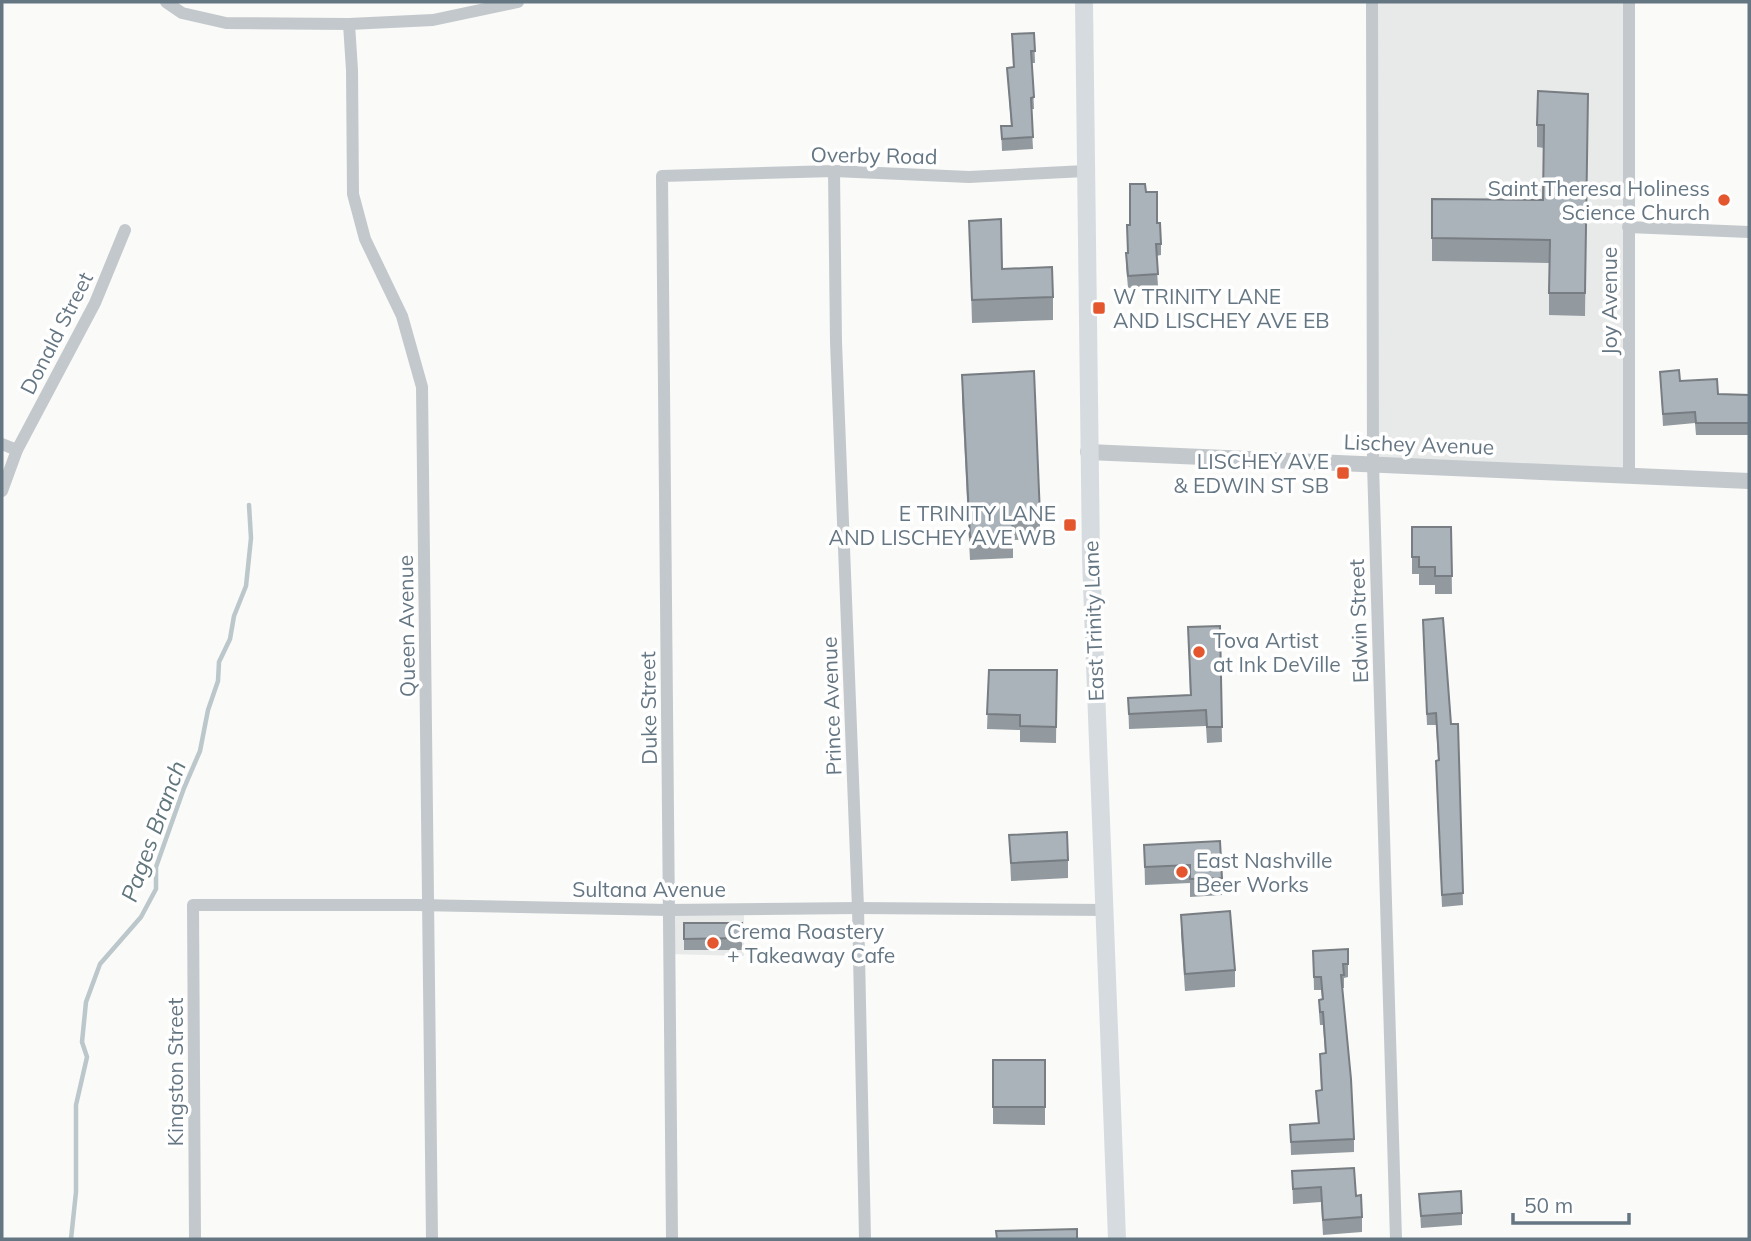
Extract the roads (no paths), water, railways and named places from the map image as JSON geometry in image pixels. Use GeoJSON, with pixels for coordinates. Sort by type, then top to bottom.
{"type":"FeatureCollection","features":[{"type":"Feature","properties":{"kind":"main road","name":"East Trinity Lane"},"geometry":{"type":"LineString","coordinates":[[1084,2],[1088,452],[1117,1239]]}},
{"type":"Feature","properties":{"kind":"street"},"geometry":{"type":"LineString","coordinates":[[166,2],[182,13],[226,23],[349,24],[433,20],[518,2]]}},
{"type":"Feature","properties":{"kind":"street","name":"Edwin Street"},"geometry":{"type":"LineString","coordinates":[[1372,2],[1373,464],[1396,1239]]}},
{"type":"Feature","properties":{"kind":"street","name":"Joy Avenue"},"geometry":{"type":"LineString","coordinates":[[1629,2],[1629,474]]}},
{"type":"Feature","properties":{"kind":"street","name":"Queen Avenue"},"geometry":{"type":"LineString","coordinates":[[349,24],[353,194],[365,239],[402,316],[422,387],[432,1239]]}},
{"type":"Feature","properties":{"kind":"street","name":"Overby Road"},"geometry":{"type":"LineString","coordinates":[[662,176],[834,171],[969,177],[1085,171]]}},
{"type":"Feature","properties":{"kind":"street","name":"Prince Avenue"},"geometry":{"type":"LineString","coordinates":[[834,171],[836,341],[858,908],[865,1239]]}},
{"type":"Feature","properties":{"kind":"street","name":"Duke Street"},"geometry":{"type":"LineString","coordinates":[[662,176],[672,1239]]}},
{"type":"Feature","properties":{"kind":"street"},"geometry":{"type":"LineString","coordinates":[[1628,228],[1749,232]]}},
{"type":"Feature","properties":{"kind":"street","name":"Donald Street"},"geometry":{"type":"LineString","coordinates":[[2,491],[17,450],[95,303],[125,230]]}},
{"type":"Feature","properties":{"kind":"street"},"geometry":{"type":"LineString","coordinates":[[2,444],[17,450]]}},
{"type":"Feature","properties":{"kind":"street","name":"Lischey Avenue"},"geometry":{"type":"LineString","coordinates":[[1088,452],[1749,481]]}},
{"type":"Feature","properties":{"kind":"street","name":"Sultana Avenue"},"geometry":{"type":"LineString","coordinates":[[193,905],[429,905],[669,910],[1104,910]]}},
{"type":"Feature","properties":{"kind":"street","name":"Kingston Street"},"geometry":{"type":"LineString","coordinates":[[193,905],[195,1239]]}},
{"type":"Feature","properties":{"kind":"waterway","name":"Pages Branch"},"geometry":{"type":"LineString","coordinates":[[71,1239],[76,1192],[76,1105],[87,1057],[82,1042],[86,1002],[100,964],[141,917],[156,889],[156,867],[200,751],[208,710],[218,681],[219,662],[230,639],[234,616],[246,586],[251,538],[249,505]]}},
{"type":"Feature","properties":{"kind":"place","name":"Saint Theresa Holiness Science Church"},"geometry":{"type":"Point","coordinates":[1724,200]}},
{"type":"Feature","properties":{"kind":"place","name":"W TRINITY LANE AND LISCHEY AVE EB"},"geometry":{"type":"Point","coordinates":[1099,308]}},
{"type":"Feature","properties":{"kind":"place","name":"LISCHEY AVE & EDWIN ST SB"},"geometry":{"type":"Point","coordinates":[1343,473]}},
{"type":"Feature","properties":{"kind":"place","name":"E TRINITY LANE AND LISCHEY AVE WB"},"geometry":{"type":"Point","coordinates":[1070,525]}},
{"type":"Feature","properties":{"kind":"place","name":"Tova Artist at Ink DeVille"},"geometry":{"type":"Point","coordinates":[1199,652]}},
{"type":"Feature","properties":{"kind":"place","name":"East Nashville Beer Works"},"geometry":{"type":"Point","coordinates":[1182,872]}},
{"type":"Feature","properties":{"kind":"place","name":"Crema Roastery + Takeaway Cafe"},"geometry":{"type":"Point","coordinates":[713,943]}}]}
